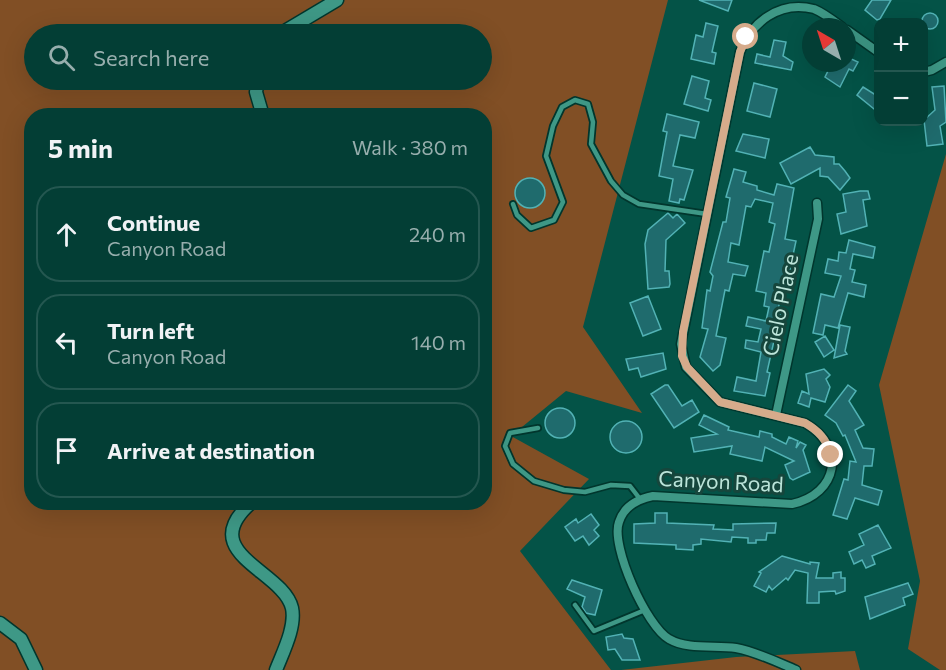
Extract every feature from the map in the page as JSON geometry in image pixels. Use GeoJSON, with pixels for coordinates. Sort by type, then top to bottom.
{"type":"FeatureCollection","features":[{"type":"Feature","properties":{"kind":"street"},"geometry":{"type":"LineString","coordinates":[[297,24],[337,0]]}},
{"type":"Feature","properties":{"kind":"street","name":"Canyon Road"},"geometry":{"type":"LineString","coordinates":[[796,670],[738,649],[677,643],[658,631],[645,610],[621,553],[616,533],[624,512],[640,499],[653,496],[792,504],[806,501],[818,494],[827,483],[832,469],[831,455],[826,441],[818,430],[805,423],[732,407],[720,402],[687,367],[682,356],[683,332],[740,52],[746,37],[756,23],[770,14],[803,4],[828,18]]}},
{"type":"Feature","properties":{"kind":"street"},"geometry":{"type":"LineString","coordinates":[[856,36],[874,49]]}},
{"type":"Feature","properties":{"kind":"street"},"geometry":{"type":"LineString","coordinates":[[928,71],[946,62]]}},
{"type":"Feature","properties":{"kind":"street"},"geometry":{"type":"LineString","coordinates":[[256,90],[261,108]]}},
{"type":"Feature","properties":{"kind":"street","name":"Cielo Place"},"geometry":{"type":"LineString","coordinates":[[776,415],[818,219],[817,203]]}},
{"type":"Feature","properties":{"kind":"street"},"geometry":{"type":"LineString","coordinates":[[244,510],[237,517],[233,533],[234,541],[240,554],[255,570],[284,592],[291,605],[294,619],[276,670]]}},
{"type":"Feature","properties":{"kind":"street"},"geometry":{"type":"LineString","coordinates":[[0,623],[21,639],[36,670]]}},
{"type":"Feature","properties":{"kind":"lane"},"geometry":{"type":"LineString","coordinates":[[513,204],[517,215],[531,228],[554,220],[563,202],[546,156],[553,126],[562,107],[575,100],[588,104],[593,122],[591,144],[611,181],[623,195],[639,204],[707,214]]}},
{"type":"Feature","properties":{"kind":"lane"},"geometry":{"type":"LineString","coordinates":[[538,428],[510,433],[505,446],[513,464],[534,481],[564,490],[585,492],[611,484],[630,486],[640,499]]}},
{"type":"Feature","properties":{"kind":"lane"},"geometry":{"type":"LineString","coordinates":[[575,604],[594,631],[645,610]]}},
{"type":"Feature","properties":{"kind":"shaded area"},"geometry":{"type":"Polygon","coordinates":[[[0,0],[668,0],[583,327],[642,413],[566,391],[511,436],[589,479],[520,551],[611,670],[0,670],[0,0]]]}},
{"type":"Feature","properties":{"kind":"shaded area"},"geometry":{"type":"Polygon","coordinates":[[[946,154],[946,670],[940,670],[908,649],[920,581],[879,385],[946,154]]]}},
{"type":"Feature","properties":{"kind":"shaded area"},"geometry":{"type":"Polygon","coordinates":[[[855,651],[860,670],[621,670],[736,657],[855,651]]]}},
{"type":"Feature","properties":{"kind":"building"},"geometry":{"type":"Polygon","coordinates":[[[699,0],[732,0],[728,11],[699,0]]]}},
{"type":"Feature","properties":{"kind":"building"},"geometry":{"type":"Polygon","coordinates":[[[872,0],[891,0],[881,18],[875,18],[865,10],[872,0]]]}},
{"type":"Feature","properties":{"kind":"building"},"geometry":{"type":"Polygon","coordinates":[[[930,13],[937,18],[937,24],[930,29],[928,28],[928,18],[923,18],[930,13]]]}},
{"type":"Feature","properties":{"kind":"building"},"geometry":{"type":"Polygon","coordinates":[[[706,23],[718,26],[712,52],[716,53],[714,64],[691,59],[696,35],[703,37],[706,23]]]}},
{"type":"Feature","properties":{"kind":"building"},"geometry":{"type":"Polygon","coordinates":[[[774,40],[786,42],[783,56],[793,62],[791,70],[755,63],[757,54],[770,57],[774,40]]]}},
{"type":"Feature","properties":{"kind":"building"},"geometry":{"type":"Polygon","coordinates":[[[828,72],[848,72],[840,87],[825,77],[828,72]]]}},
{"type":"Feature","properties":{"kind":"building"},"geometry":{"type":"Polygon","coordinates":[[[692,76],[709,81],[705,98],[711,100],[708,111],[684,104],[692,76]]]}},
{"type":"Feature","properties":{"kind":"building"},"geometry":{"type":"Polygon","coordinates":[[[754,83],[777,89],[770,117],[747,111],[754,83]]]}},
{"type":"Feature","properties":{"kind":"building"},"geometry":{"type":"Polygon","coordinates":[[[944,86],[946,122],[940,126],[943,144],[927,146],[925,126],[928,126],[928,116],[935,110],[932,87],[944,86]]]}},
{"type":"Feature","properties":{"kind":"building"},"geometry":{"type":"Polygon","coordinates":[[[863,87],[874,94],[874,109],[857,95],[863,87]]]}},
{"type":"Feature","properties":{"kind":"building"},"geometry":{"type":"Polygon","coordinates":[[[667,114],[699,122],[695,138],[680,135],[673,166],[693,170],[684,200],[680,199],[679,203],[669,201],[673,179],[659,176],[667,132],[663,131],[667,114]]]}},
{"type":"Feature","properties":{"kind":"building"},"geometry":{"type":"Polygon","coordinates":[[[743,134],[769,139],[765,158],[736,151],[743,134]]]}},
{"type":"Feature","properties":{"kind":"building"},"geometry":{"type":"Polygon","coordinates":[[[810,147],[815,155],[834,157],[834,164],[839,164],[850,178],[840,190],[828,177],[820,176],[820,168],[791,184],[780,163],[810,147]]]}},
{"type":"Feature","properties":{"kind":"building"},"geometry":{"type":"Polygon","coordinates":[[[734,169],[746,172],[743,182],[757,186],[757,190],[774,195],[777,184],[794,188],[785,239],[796,241],[784,297],[781,296],[777,314],[780,314],[767,372],[770,373],[765,396],[734,391],[737,377],[756,381],[761,352],[745,348],[746,340],[758,342],[761,329],[746,326],[748,317],[766,321],[769,307],[764,306],[766,293],[756,291],[764,251],[769,252],[775,224],[769,222],[773,203],[755,199],[751,207],[746,206],[739,245],[731,243],[728,262],[748,266],[745,276],[733,274],[729,291],[725,290],[716,336],[726,338],[720,365],[713,371],[700,357],[708,329],[702,328],[707,290],[710,291],[713,276],[710,272],[723,222],[726,222],[730,198],[726,197],[734,169]]]}},
{"type":"Feature","properties":{"kind":"building"},"geometry":{"type":"Polygon","coordinates":[[[530,178],[536,179],[544,187],[544,199],[536,207],[530,208],[524,207],[516,199],[515,193],[516,187],[524,179],[530,178]]]}},
{"type":"Feature","properties":{"kind":"building"},"geometry":{"type":"Polygon","coordinates":[[[868,191],[870,199],[863,200],[867,226],[841,234],[837,214],[846,212],[843,194],[868,191]]]}},
{"type":"Feature","properties":{"kind":"building"},"geometry":{"type":"Polygon","coordinates":[[[668,213],[673,218],[677,214],[685,223],[666,240],[665,271],[669,271],[670,284],[669,287],[648,289],[645,244],[648,230],[668,213]]]}},
{"type":"Feature","properties":{"kind":"building"},"geometry":{"type":"Polygon","coordinates":[[[849,240],[875,247],[873,258],[853,254],[850,269],[855,270],[852,282],[866,285],[864,297],[848,293],[838,328],[825,325],[823,335],[813,333],[821,294],[834,297],[841,276],[825,273],[828,259],[838,261],[839,252],[846,253],[849,240]]]}},
{"type":"Feature","properties":{"kind":"building"},"geometry":{"type":"Polygon","coordinates":[[[648,296],[661,329],[643,336],[630,303],[648,296]]]}},
{"type":"Feature","properties":{"kind":"building"},"geometry":{"type":"Polygon","coordinates":[[[840,325],[850,327],[845,351],[847,354],[834,358],[840,325]]]}},
{"type":"Feature","properties":{"kind":"building"},"geometry":{"type":"Polygon","coordinates":[[[825,336],[834,350],[824,357],[815,342],[825,336]]]}},
{"type":"Feature","properties":{"kind":"building"},"geometry":{"type":"Polygon","coordinates":[[[663,353],[666,369],[641,377],[638,368],[629,370],[626,359],[663,353]]]}},
{"type":"Feature","properties":{"kind":"building"},"geometry":{"type":"Polygon","coordinates":[[[824,369],[830,375],[826,379],[830,387],[825,402],[811,398],[809,407],[798,403],[802,391],[809,394],[806,374],[824,369]]]}},
{"type":"Feature","properties":{"kind":"building"},"geometry":{"type":"Polygon","coordinates":[[[668,385],[682,406],[692,400],[699,412],[674,428],[651,394],[668,385]]]}},
{"type":"Feature","properties":{"kind":"building"},"geometry":{"type":"Polygon","coordinates":[[[848,385],[856,391],[849,401],[864,425],[855,430],[863,448],[874,449],[872,466],[864,466],[862,485],[882,491],[878,505],[855,498],[847,519],[833,515],[844,479],[848,480],[850,461],[856,462],[845,435],[843,436],[836,423],[825,415],[848,385]]]}},
{"type":"Feature","properties":{"kind":"building"},"geometry":{"type":"Polygon","coordinates":[[[560,408],[571,412],[575,423],[571,434],[560,438],[549,434],[545,423],[549,412],[560,408]]]}},
{"type":"Feature","properties":{"kind":"building"},"geometry":{"type":"Polygon","coordinates":[[[704,415],[729,427],[728,430],[759,437],[760,431],[772,434],[772,437],[786,444],[789,437],[798,441],[796,448],[800,442],[806,445],[803,450],[810,472],[793,480],[785,465],[794,461],[765,447],[762,461],[730,454],[732,446],[694,452],[691,438],[717,434],[699,425],[704,415]]]}},
{"type":"Feature","properties":{"kind":"building"},"geometry":{"type":"Polygon","coordinates":[[[626,421],[637,426],[642,437],[637,448],[626,453],[615,448],[610,437],[615,426],[626,421]]]}},
{"type":"Feature","properties":{"kind":"building"},"geometry":{"type":"Polygon","coordinates":[[[655,513],[667,513],[667,523],[714,525],[713,529],[733,530],[733,524],[776,523],[775,533],[767,533],[766,540],[756,540],[756,543],[748,543],[748,538],[732,537],[731,542],[701,539],[701,544],[693,545],[693,550],[676,549],[676,545],[634,543],[634,524],[655,523],[655,513]]]}},
{"type":"Feature","properties":{"kind":"building"},"geometry":{"type":"Polygon","coordinates":[[[591,514],[599,525],[594,530],[599,536],[589,545],[583,536],[575,541],[565,527],[576,519],[578,523],[591,514]]]}},
{"type":"Feature","properties":{"kind":"building"},"geometry":{"type":"Polygon","coordinates":[[[878,525],[891,548],[872,556],[875,564],[866,568],[862,560],[854,564],[849,552],[864,545],[859,534],[878,525]]]}},
{"type":"Feature","properties":{"kind":"building"},"geometry":{"type":"Polygon","coordinates":[[[782,556],[810,564],[810,562],[819,563],[816,578],[833,578],[833,573],[841,572],[841,578],[845,578],[845,591],[836,594],[835,591],[819,592],[819,603],[807,603],[808,573],[795,570],[788,580],[786,578],[772,590],[769,586],[766,592],[754,586],[761,573],[759,572],[782,556]]]}},
{"type":"Feature","properties":{"kind":"building"},"geometry":{"type":"Polygon","coordinates":[[[572,580],[602,590],[595,615],[586,613],[582,607],[585,597],[567,589],[572,580]]]}},
{"type":"Feature","properties":{"kind":"building"},"geometry":{"type":"Polygon","coordinates":[[[908,583],[913,594],[903,598],[905,605],[870,619],[865,597],[908,583]]]}},
{"type":"Feature","properties":{"kind":"building"},"geometry":{"type":"Polygon","coordinates":[[[622,634],[624,638],[633,639],[640,660],[622,660],[615,649],[608,650],[606,637],[622,634]]]}},
{"type":"Feature","properties":{"kind":"route"},"geometry":{"type":"LineString","coordinates":[[746,37],[740,52],[683,332],[682,356],[687,367],[708,392],[720,402],[732,407],[805,423],[818,430],[826,441],[831,455]]}}]}
